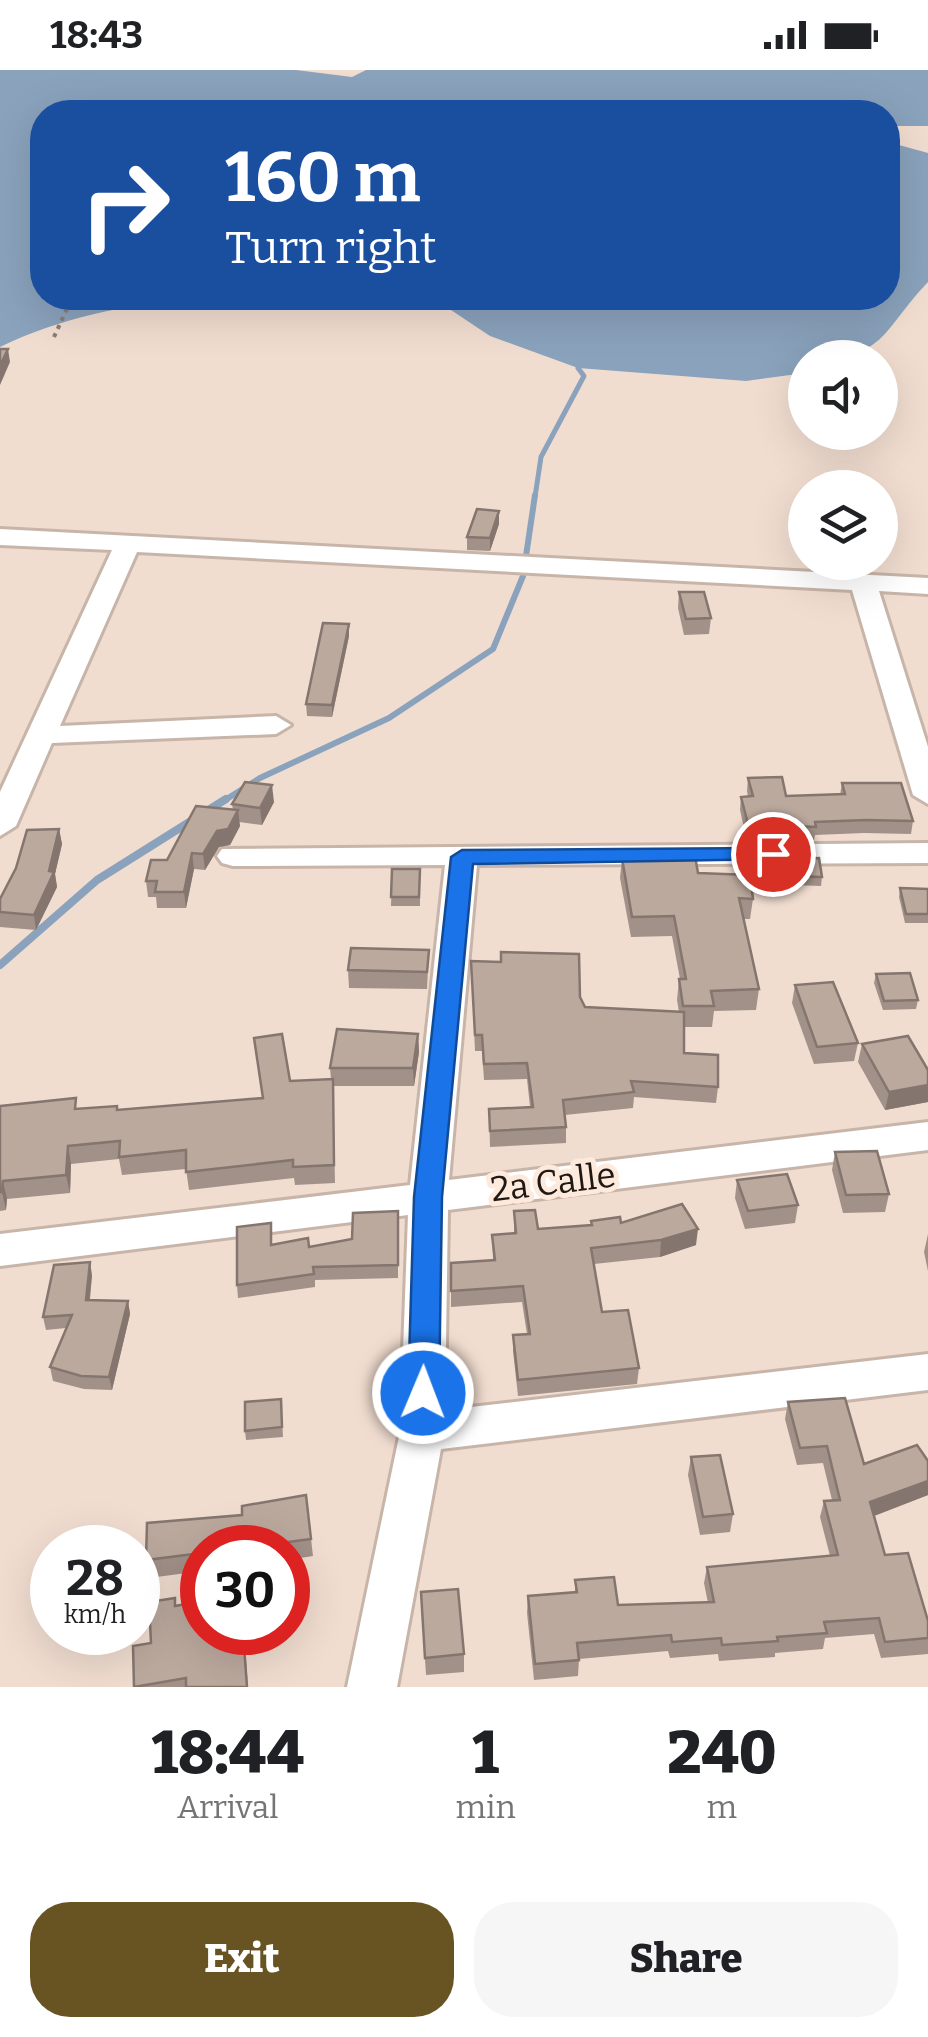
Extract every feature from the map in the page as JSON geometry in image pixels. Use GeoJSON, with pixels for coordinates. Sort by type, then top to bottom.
{"type":"FeatureCollection","features":[{"type":"Feature","properties":{"kind":"street"},"geometry":{"type":"LineString","coordinates":[[0,538],[928,586]]}},
{"type":"Feature","properties":{"kind":"street"},"geometry":{"type":"LineString","coordinates":[[0,826],[126,546]]}},
{"type":"Feature","properties":{"kind":"street"},"geometry":{"type":"LineString","coordinates":[[863,582],[928,795]]}},
{"type":"Feature","properties":{"kind":"street"},"geometry":{"type":"LineString","coordinates":[[0,747],[276,725]]}},
{"type":"Feature","properties":{"kind":"street"},"geometry":{"type":"LineString","coordinates":[[234,856],[928,853]]}},
{"type":"Feature","properties":{"kind":"street"},"geometry":{"type":"LineString","coordinates":[[372,1687],[422,1432],[428,1197],[462,857]]}},
{"type":"Feature","properties":{"kind":"street","name":"2a Calle"},"geometry":{"type":"LineString","coordinates":[[0,1250],[928,1136]]}},
{"type":"Feature","properties":{"kind":"street"},"geometry":{"type":"LineString","coordinates":[[422,1432],[928,1372]]}},
{"type":"Feature","properties":{"kind":"path"},"geometry":{"type":"LineString","coordinates":[[54,337],[66,310]]}},
{"type":"Feature","properties":{"kind":"water"},"geometry":{"type":"Polygon","coordinates":[[[0,70],[296,70],[352,77],[366,70],[928,70],[928,126],[900,126],[900,100],[30,100],[30,310],[115,310],[46,328],[0,347],[0,70]]]}},
{"type":"Feature","properties":{"kind":"water"},"geometry":{"type":"Polygon","coordinates":[[[900,145],[928,153],[928,282],[879,340],[788,340],[788,375],[746,381],[578,368],[490,336],[451,310],[900,310],[900,145]]]}},
{"type":"Feature","properties":{"kind":"building"},"geometry":{"type":"Polygon","coordinates":[[[0,349],[8,349],[0,366],[0,349]]]}},
{"type":"Feature","properties":{"kind":"building"},"geometry":{"type":"Polygon","coordinates":[[[477,509],[499,511],[490,538],[467,537],[477,509]]]}},
{"type":"Feature","properties":{"kind":"building"},"geometry":{"type":"Polygon","coordinates":[[[679,592],[704,592],[711,618],[686,619],[679,592]]]}},
{"type":"Feature","properties":{"kind":"building"},"geometry":{"type":"Polygon","coordinates":[[[323,623],[349,624],[332,705],[306,704],[323,623]]]}},
{"type":"Feature","properties":{"kind":"building"},"geometry":{"type":"Polygon","coordinates":[[[782,777],[786,796],[845,794],[842,783],[901,783],[913,821],[815,822],[816,827],[748,824],[741,797],[753,796],[748,778],[782,777]]]}},
{"type":"Feature","properties":{"kind":"building"},"geometry":{"type":"Polygon","coordinates":[[[245,782],[272,785],[260,808],[232,804],[245,782]]]}},
{"type":"Feature","properties":{"kind":"building"},"geometry":{"type":"Polygon","coordinates":[[[196,806],[238,810],[228,829],[217,831],[203,854],[192,853],[184,892],[155,892],[157,881],[146,881],[151,860],[167,860],[196,806]]]}},
{"type":"Feature","properties":{"kind":"building"},"geometry":{"type":"Polygon","coordinates":[[[59,829],[49,871],[54,872],[34,915],[0,912],[0,899],[16,868],[27,830],[59,829]]]}},
{"type":"Feature","properties":{"kind":"building"},"geometry":{"type":"Polygon","coordinates":[[[695,856],[698,873],[750,875],[753,899],[739,898],[759,989],[711,991],[714,1006],[683,1006],[679,979],[686,979],[674,916],[632,917],[622,858],[695,856]]]}},
{"type":"Feature","properties":{"kind":"building"},"geometry":{"type":"Polygon","coordinates":[[[819,858],[822,877],[794,876],[791,859],[819,858]]]}},
{"type":"Feature","properties":{"kind":"building"},"geometry":{"type":"Polygon","coordinates":[[[392,869],[420,869],[419,897],[391,897],[392,869]]]}},
{"type":"Feature","properties":{"kind":"building"},"geometry":{"type":"Polygon","coordinates":[[[900,888],[928,889],[928,914],[906,914],[900,888]]]}},
{"type":"Feature","properties":{"kind":"building"},"geometry":{"type":"Polygon","coordinates":[[[351,948],[429,950],[427,972],[348,970],[351,948]]]}},
{"type":"Feature","properties":{"kind":"building"},"geometry":{"type":"Polygon","coordinates":[[[501,952],[579,954],[580,997],[585,1007],[684,1012],[684,1053],[718,1055],[718,1087],[631,1081],[634,1092],[563,1100],[566,1127],[490,1131],[489,1109],[533,1107],[527,1063],[484,1064],[482,1035],[475,1035],[471,961],[501,962],[501,952]]]}},
{"type":"Feature","properties":{"kind":"building"},"geometry":{"type":"Polygon","coordinates":[[[910,973],[918,1000],[884,1001],[876,974],[910,973]]]}},
{"type":"Feature","properties":{"kind":"building"},"geometry":{"type":"Polygon","coordinates":[[[833,982],[858,1043],[817,1047],[795,985],[833,982]]]}},
{"type":"Feature","properties":{"kind":"building"},"geometry":{"type":"Polygon","coordinates":[[[337,1029],[418,1034],[413,1068],[330,1068],[337,1029]]]}},
{"type":"Feature","properties":{"kind":"building"},"geometry":{"type":"Polygon","coordinates":[[[282,1034],[290,1081],[333,1079],[334,1165],[293,1167],[293,1160],[186,1172],[186,1150],[119,1157],[120,1141],[68,1146],[66,1175],[3,1181],[0,1192],[0,1106],[76,1098],[75,1109],[117,1106],[117,1110],[263,1098],[254,1038],[282,1034]]]}},
{"type":"Feature","properties":{"kind":"building"},"geometry":{"type":"Polygon","coordinates":[[[908,1036],[928,1070],[928,1085],[889,1092],[862,1044],[908,1036]]]}},
{"type":"Feature","properties":{"kind":"building"},"geometry":{"type":"Polygon","coordinates":[[[877,1151],[889,1194],[846,1195],[835,1152],[877,1151]]]}},
{"type":"Feature","properties":{"kind":"building"},"geometry":{"type":"Polygon","coordinates":[[[787,1174],[798,1205],[748,1211],[737,1180],[787,1174]]]}},
{"type":"Feature","properties":{"kind":"building"},"geometry":{"type":"Polygon","coordinates":[[[682,1204],[698,1229],[661,1240],[591,1248],[602,1312],[628,1310],[639,1368],[518,1380],[513,1335],[530,1334],[523,1286],[451,1291],[451,1263],[495,1260],[492,1235],[516,1233],[514,1211],[535,1210],[538,1229],[592,1225],[591,1221],[620,1217],[621,1223],[682,1204]]]}},
{"type":"Feature","properties":{"kind":"building"},"geometry":{"type":"Polygon","coordinates":[[[398,1211],[398,1265],[313,1267],[314,1274],[237,1285],[237,1227],[271,1223],[271,1245],[308,1238],[309,1247],[352,1239],[353,1213],[398,1211]]]}},
{"type":"Feature","properties":{"kind":"building"},"geometry":{"type":"Polygon","coordinates":[[[90,1262],[86,1300],[128,1301],[109,1377],[81,1376],[50,1367],[72,1315],[43,1317],[54,1265],[90,1262]]]}},
{"type":"Feature","properties":{"kind":"building"},"geometry":{"type":"Polygon","coordinates":[[[845,1398],[864,1464],[917,1445],[928,1461],[928,1481],[870,1502],[885,1555],[908,1553],[928,1621],[928,1638],[885,1642],[879,1618],[824,1622],[827,1633],[777,1637],[778,1641],[722,1645],[721,1638],[672,1642],[671,1635],[577,1643],[579,1660],[535,1664],[528,1596],[577,1592],[575,1580],[614,1577],[618,1605],[714,1602],[707,1567],[838,1555],[824,1501],[840,1500],[827,1446],[800,1448],[788,1402],[845,1398]]]}},
{"type":"Feature","properties":{"kind":"building"},"geometry":{"type":"Polygon","coordinates":[[[281,1399],[282,1427],[245,1431],[245,1402],[281,1399]]]}},
{"type":"Feature","properties":{"kind":"building"},"geometry":{"type":"Polygon","coordinates":[[[720,1455],[733,1514],[703,1517],[691,1457],[720,1455]]]}},
{"type":"Feature","properties":{"kind":"building"},"geometry":{"type":"Polygon","coordinates":[[[306,1495],[309,1525],[180,1525],[180,1556],[160,1558],[160,1525],[147,1523],[242,1515],[242,1506],[306,1495]]]}},
{"type":"Feature","properties":{"kind":"building"},"geometry":{"type":"Polygon","coordinates":[[[458,1589],[464,1654],[425,1658],[421,1592],[458,1589]]]}},
{"type":"Feature","properties":{"kind":"building"},"geometry":{"type":"Polygon","coordinates":[[[175,1598],[175,1606],[180,1605],[180,1655],[245,1655],[247,1687],[186,1687],[186,1678],[134,1687],[133,1655],[160,1655],[160,1600],[175,1598]]]}},
{"type":"Feature","properties":{"kind":"waterway"},"geometry":{"type":"LineString","coordinates":[[535,497],[541,457],[584,376],[578,368]]}},
{"type":"Feature","properties":{"kind":"waterway"},"geometry":{"type":"LineString","coordinates":[[526,556],[535,495]]}},
{"type":"Feature","properties":{"kind":"waterway"},"geometry":{"type":"LineString","coordinates":[[222,802],[260,778],[389,718],[493,649],[523,576]]}},
{"type":"Feature","properties":{"kind":"waterway"},"geometry":{"type":"LineString","coordinates":[[0,965],[97,880],[226,799]]}},
{"type":"Feature","properties":{"kind":"route"},"geometry":{"type":"LineString","coordinates":[[423,1393],[428,1197],[462,857],[773,854]]}}]}
